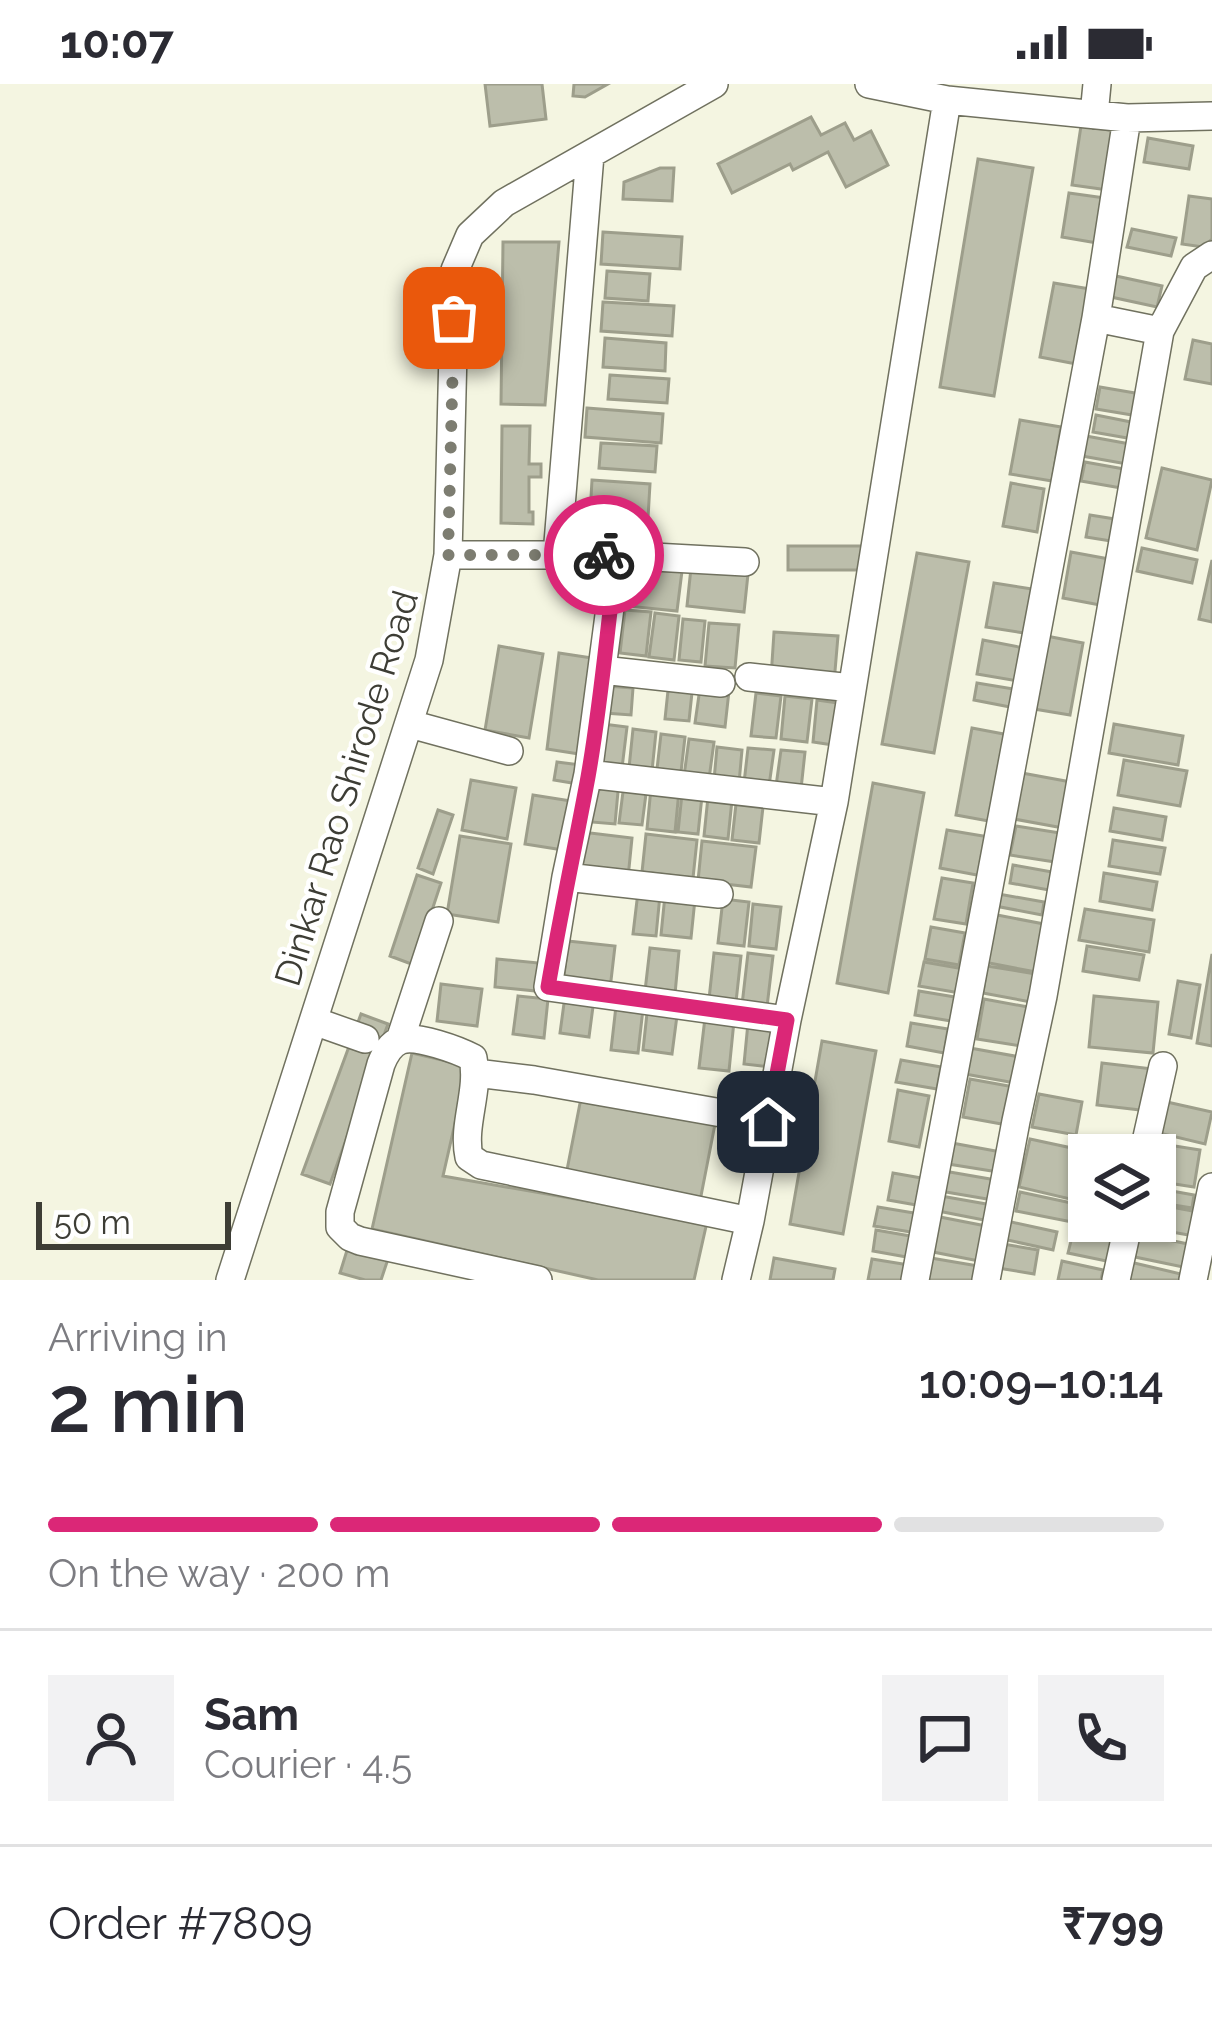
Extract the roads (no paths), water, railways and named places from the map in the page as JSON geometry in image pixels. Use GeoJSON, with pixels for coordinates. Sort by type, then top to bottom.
{"type":"FeatureCollection","features":[{"type":"Feature","properties":{"kind":"street","name":"Dinkar Rao Shirode Road"},"geometry":{"type":"LineString","coordinates":[[230,1280],[429,660],[448,555],[455,270],[470,235],[504,203],[714,84]]}},
{"type":"Feature","properties":{"kind":"street"},"geometry":{"type":"LineString","coordinates":[[869,84],[947,100],[1094,116],[1212,116]]}},
{"type":"Feature","properties":{"kind":"street"},"geometry":{"type":"LineString","coordinates":[[1094,116],[1097,84]]}},
{"type":"Feature","properties":{"kind":"street"},"geometry":{"type":"LineString","coordinates":[[736,1280],[834,802],[947,100]]}},
{"type":"Feature","properties":{"kind":"street"},"geometry":{"type":"LineString","coordinates":[[914,1280],[1096,318],[1126,118]]}},
{"type":"Feature","properties":{"kind":"street"},"geometry":{"type":"LineString","coordinates":[[557,555],[590,155]]}},
{"type":"Feature","properties":{"kind":"street"},"geometry":{"type":"LineString","coordinates":[[986,1280],[1043,996],[1160,332],[1194,267],[1212,255]]}},
{"type":"Feature","properties":{"kind":"street"},"geometry":{"type":"LineString","coordinates":[[1096,318],[1160,332]]}},
{"type":"Feature","properties":{"kind":"street"},"geometry":{"type":"LineString","coordinates":[[448,555],[617,555],[745,562]]}},
{"type":"Feature","properties":{"kind":"street"},"geometry":{"type":"LineString","coordinates":[[617,555],[588,774],[548,987],[787,1020]]}},
{"type":"Feature","properties":{"kind":"street"},"geometry":{"type":"LineString","coordinates":[[602,670],[852,688]]}},
{"type":"Feature","properties":{"kind":"street"},"geometry":{"type":"LineString","coordinates":[[410,724],[509,751]]}},
{"type":"Feature","properties":{"kind":"street"},"geometry":{"type":"LineString","coordinates":[[588,774],[834,802]]}},
{"type":"Feature","properties":{"kind":"street"},"geometry":{"type":"LineString","coordinates":[[566,877],[718,894]]}},
{"type":"Feature","properties":{"kind":"street"},"geometry":{"type":"LineString","coordinates":[[400,1040],[439,921]]}},
{"type":"Feature","properties":{"kind":"street"},"geometry":{"type":"LineString","coordinates":[[314,1021],[365,1039]]}},
{"type":"Feature","properties":{"kind":"street"},"geometry":{"type":"LineString","coordinates":[[526,1279],[360,1241],[340,1227],[340,1212],[381,1064],[388,1048],[400,1040],[414,1039],[473,1058],[476,1073],[466,1142],[469,1157],[481,1165],[750,1221]]}},
{"type":"Feature","properties":{"kind":"street"},"geometry":{"type":"LineString","coordinates":[[1148,1134],[1163,1066]]}},
{"type":"Feature","properties":{"kind":"street"},"geometry":{"type":"LineString","coordinates":[[476,1073],[733,1115]]}},
{"type":"Feature","properties":{"kind":"street"},"geometry":{"type":"LineString","coordinates":[[1193,1280],[1212,1187]]}},
{"type":"Feature","properties":{"kind":"street"},"geometry":{"type":"LineString","coordinates":[[1116,1280],[1124,1242]]}}]}
